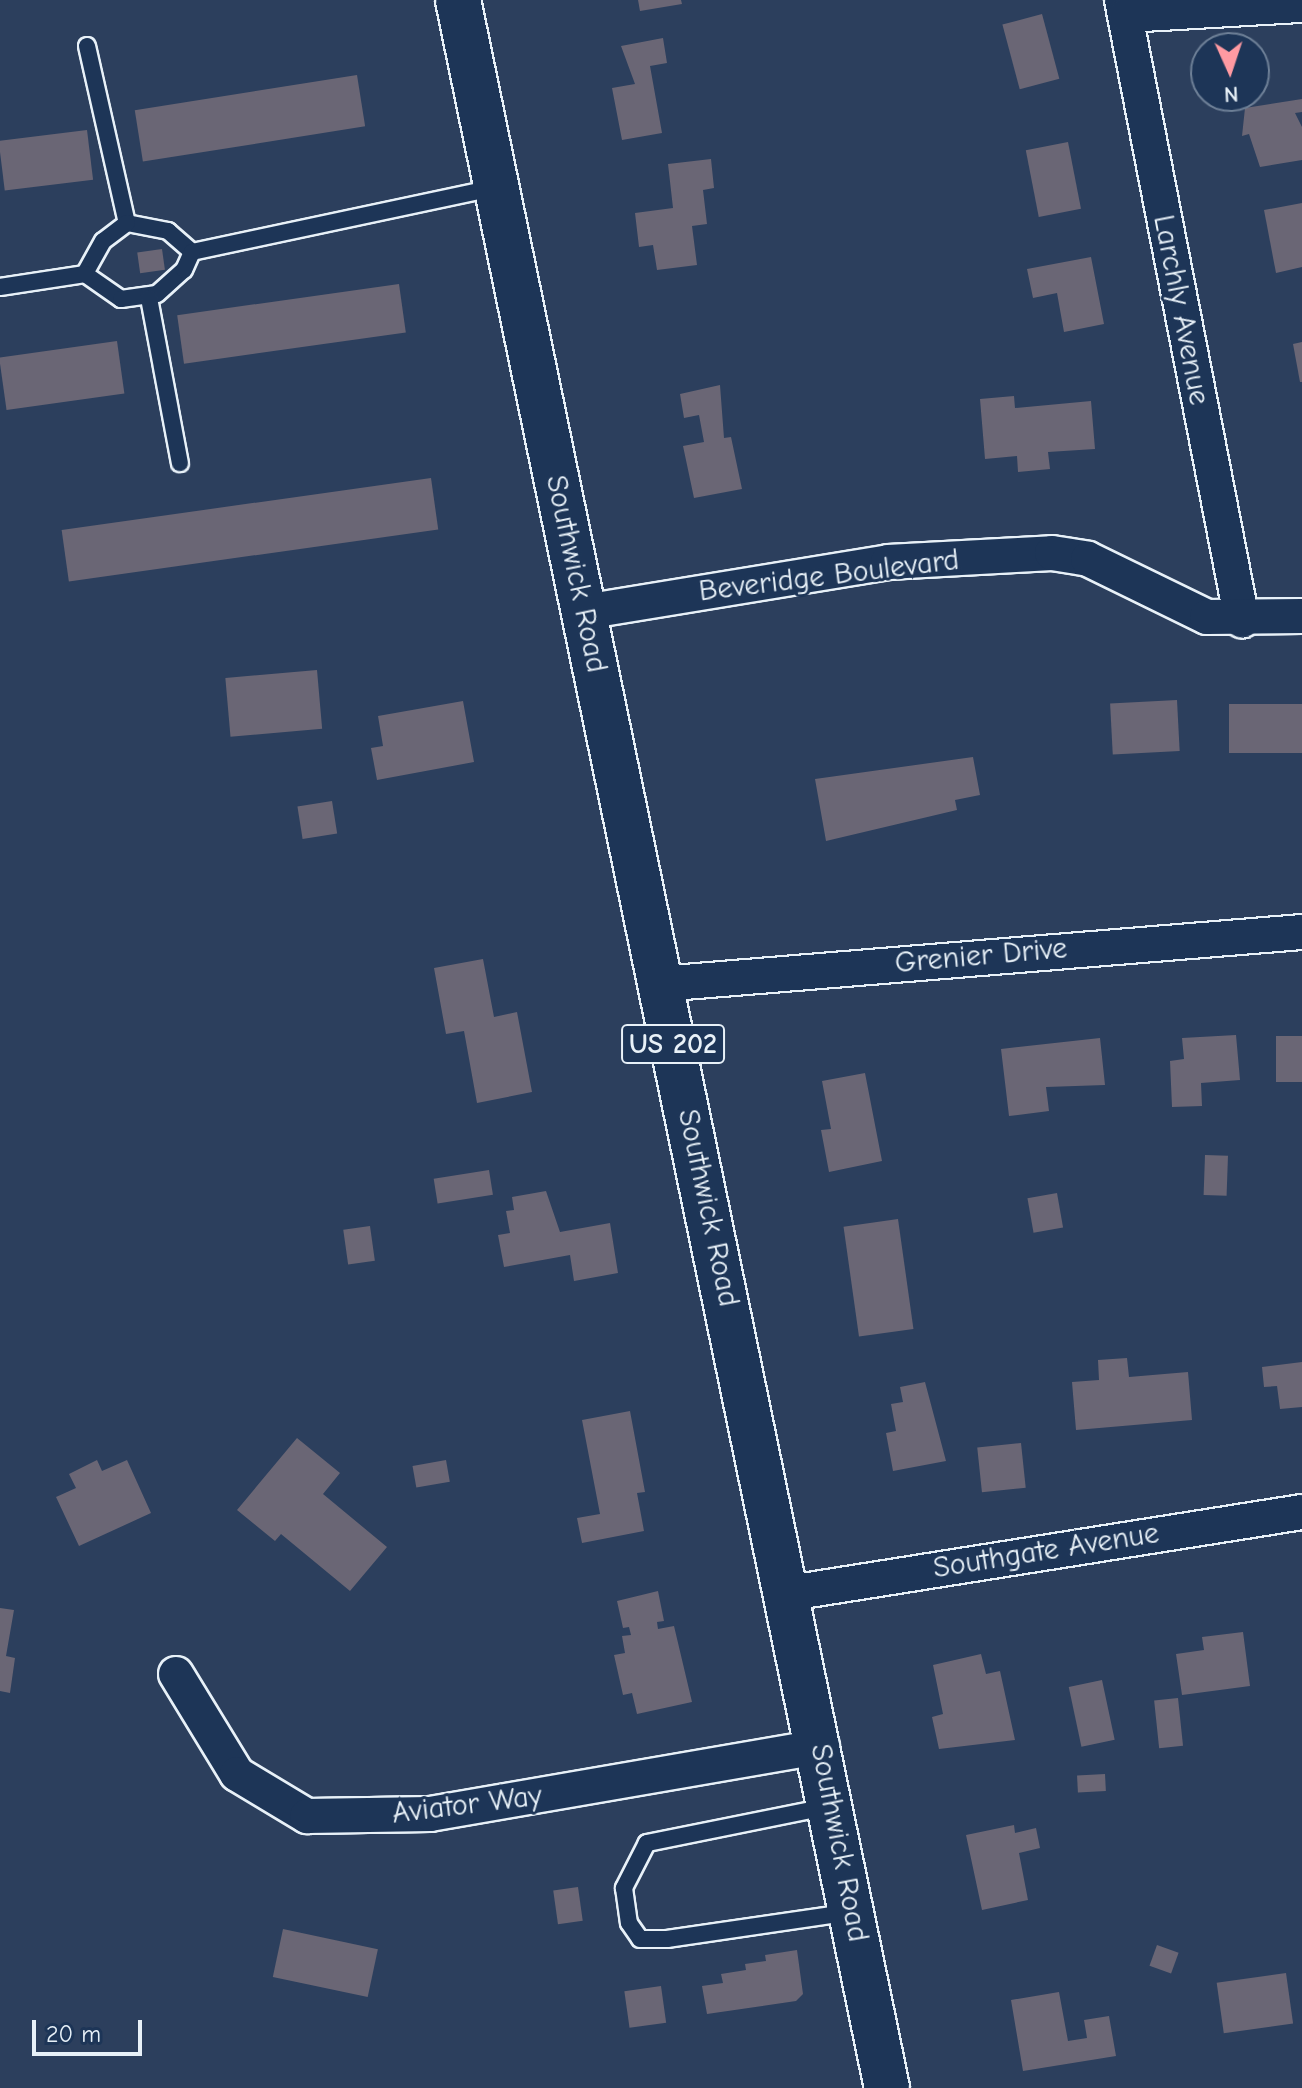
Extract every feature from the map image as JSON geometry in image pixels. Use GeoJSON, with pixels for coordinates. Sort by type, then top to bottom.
{"type":"FeatureCollection","features":[{"type":"Feature","properties":{"kind":"highway","name":"Southwick Road"},"geometry":{"type":"LineString","coordinates":[[458,0],[660,984],[822,1746],[887,2088]]}},
{"type":"Feature","properties":{"kind":"street"},"geometry":{"type":"LineString","coordinates":[[1124,8],[1302,5]]}},
{"type":"Feature","properties":{"kind":"street","name":"Larchly Avenue"},"geometry":{"type":"LineString","coordinates":[[1124,8],[1242,620]]}},
{"type":"Feature","properties":{"kind":"street","name":"Beveridge Boulevard"},"geometry":{"type":"LineString","coordinates":[[584,612],[888,562],[1052,553],[1088,559],[1207,617],[1242,620],[1302,616]]}},
{"type":"Feature","properties":{"kind":"street","name":"Grenier Drive"},"geometry":{"type":"LineString","coordinates":[[660,984],[1302,932]]}},
{"type":"Feature","properties":{"kind":"street","name":"Southgate Avenue"},"geometry":{"type":"LineString","coordinates":[[790,1593],[1302,1512]]}},
{"type":"Feature","properties":{"kind":"street","name":"Aviator Way"},"geometry":{"type":"LineString","coordinates":[[176,1674],[237,1774],[307,1816],[430,1814],[822,1746]]}},
{"type":"Feature","properties":{"kind":"lane"},"geometry":{"type":"LineString","coordinates":[[87,46],[127,223]]}},
{"type":"Feature","properties":{"kind":"lane"},"geometry":{"type":"LineString","coordinates":[[192,252],[497,187]]}},
{"type":"Feature","properties":{"kind":"lane"},"geometry":{"type":"LineString","coordinates":[[85,274],[103,241],[127,223],[168,231],[192,252]]}},
{"type":"Feature","properties":{"kind":"lane"},"geometry":{"type":"LineString","coordinates":[[0,287],[85,274],[121,299],[149,298],[184,270],[192,252]]}},
{"type":"Feature","properties":{"kind":"lane"},"geometry":{"type":"LineString","coordinates":[[149,298],[180,463]]}},
{"type":"Feature","properties":{"kind":"lane"},"geometry":{"type":"LineString","coordinates":[[833,1806],[647,1843],[624,1888],[629,1923],[640,1939],[667,1939],[852,1912]]}},
{"type":"Feature","properties":{"kind":"building"},"geometry":{"type":"Polygon","coordinates":[[[638,0],[681,0],[682,4],[640,11],[638,0]]]}},
{"type":"Feature","properties":{"kind":"building"},"geometry":{"type":"Polygon","coordinates":[[[1042,14],[1059,79],[1020,89],[1002,25],[1042,14]]]}},
{"type":"Feature","properties":{"kind":"building"},"geometry":{"type":"Polygon","coordinates":[[[663,38],[667,63],[650,66],[662,133],[622,140],[612,88],[635,84],[621,46],[663,38]]]}},
{"type":"Feature","properties":{"kind":"building"},"geometry":{"type":"Polygon","coordinates":[[[357,75],[365,126],[143,162],[135,110],[357,75]]]}},
{"type":"Feature","properties":{"kind":"building"},"geometry":{"type":"Polygon","coordinates":[[[1302,99],[1302,112],[1295,113],[1302,127],[1302,160],[1260,167],[1249,134],[1242,136],[1245,112],[1270,112],[1270,104],[1302,99]]]}},
{"type":"Feature","properties":{"kind":"building"},"geometry":{"type":"Polygon","coordinates":[[[87,130],[93,180],[5,190],[0,141],[87,130]]]}},
{"type":"Feature","properties":{"kind":"building"},"geometry":{"type":"Polygon","coordinates":[[[1068,142],[1081,209],[1039,217],[1026,150],[1068,142]]]}},
{"type":"Feature","properties":{"kind":"building"},"geometry":{"type":"Polygon","coordinates":[[[711,159],[714,188],[703,190],[707,224],[692,226],[697,265],[657,270],[653,245],[639,247],[635,213],[673,208],[668,164],[711,159]]]}},
{"type":"Feature","properties":{"kind":"building"},"geometry":{"type":"Polygon","coordinates":[[[1302,203],[1302,267],[1276,273],[1264,210],[1302,203]]]}},
{"type":"Feature","properties":{"kind":"building"},"geometry":{"type":"Polygon","coordinates":[[[162,249],[165,270],[140,273],[137,252],[162,249]]]}},
{"type":"Feature","properties":{"kind":"building"},"geometry":{"type":"Polygon","coordinates":[[[1091,257],[1104,324],[1064,332],[1057,293],[1033,298],[1027,269],[1091,257]]]}},
{"type":"Feature","properties":{"kind":"building"},"geometry":{"type":"Polygon","coordinates":[[[399,284],[406,333],[184,364],[177,315],[399,284]]]}},
{"type":"Feature","properties":{"kind":"building"},"geometry":{"type":"Polygon","coordinates":[[[117,341],[124,393],[7,410],[0,357],[117,341]]]}},
{"type":"Feature","properties":{"kind":"building"},"geometry":{"type":"Polygon","coordinates":[[[1302,342],[1302,382],[1300,382],[1293,344],[1302,342]]]}},
{"type":"Feature","properties":{"kind":"building"},"geometry":{"type":"Polygon","coordinates":[[[720,385],[724,438],[731,437],[742,489],[694,498],[683,446],[704,442],[699,415],[684,418],[680,394],[720,385]]]}},
{"type":"Feature","properties":{"kind":"building"},"geometry":{"type":"Polygon","coordinates":[[[1014,396],[1015,408],[1091,401],[1095,449],[1048,452],[1050,469],[1018,472],[1017,456],[985,459],[980,399],[1014,396]]]}},
{"type":"Feature","properties":{"kind":"building"},"geometry":{"type":"Polygon","coordinates":[[[431,478],[438,529],[69,581],[62,530],[431,478]]]}},
{"type":"Feature","properties":{"kind":"building"},"geometry":{"type":"Polygon","coordinates":[[[317,670],[322,729],[230,737],[225,678],[317,670]]]}},
{"type":"Feature","properties":{"kind":"building"},"geometry":{"type":"Polygon","coordinates":[[[1177,700],[1180,751],[1113,754],[1110,704],[1177,700]]]}},
{"type":"Feature","properties":{"kind":"building"},"geometry":{"type":"Polygon","coordinates":[[[463,701],[474,762],[377,780],[371,748],[383,746],[378,716],[463,701]]]}},
{"type":"Feature","properties":{"kind":"building"},"geometry":{"type":"Polygon","coordinates":[[[1229,704],[1302,704],[1302,753],[1229,753],[1229,704]]]}},
{"type":"Feature","properties":{"kind":"building"},"geometry":{"type":"Polygon","coordinates":[[[973,757],[980,795],[955,800],[957,810],[826,841],[815,779],[973,757]]]}},
{"type":"Feature","properties":{"kind":"building"},"geometry":{"type":"Polygon","coordinates":[[[332,801],[337,834],[303,839],[297,806],[332,801]]]}},
{"type":"Feature","properties":{"kind":"building"},"geometry":{"type":"Polygon","coordinates":[[[483,959],[494,1017],[517,1012],[532,1092],[477,1103],[464,1031],[446,1034],[434,968],[483,959]]]}},
{"type":"Feature","properties":{"kind":"building"},"geometry":{"type":"Polygon","coordinates":[[[1236,1035],[1240,1080],[1201,1083],[1202,1106],[1172,1107],[1170,1061],[1184,1059],[1182,1038],[1236,1035]]]}},
{"type":"Feature","properties":{"kind":"building"},"geometry":{"type":"Polygon","coordinates":[[[1276,1036],[1302,1036],[1302,1082],[1276,1082],[1276,1036]]]}},
{"type":"Feature","properties":{"kind":"building"},"geometry":{"type":"Polygon","coordinates":[[[1100,1038],[1105,1085],[1046,1087],[1049,1111],[1009,1116],[1001,1049],[1100,1038]]]}},
{"type":"Feature","properties":{"kind":"building"},"geometry":{"type":"Polygon","coordinates":[[[865,1073],[882,1161],[829,1172],[821,1130],[831,1129],[822,1081],[865,1073]]]}},
{"type":"Feature","properties":{"kind":"building"},"geometry":{"type":"Polygon","coordinates":[[[1205,1155],[1228,1156],[1227,1196],[1204,1195],[1205,1155]]]}},
{"type":"Feature","properties":{"kind":"building"},"geometry":{"type":"Polygon","coordinates":[[[489,1170],[493,1195],[438,1203],[434,1179],[489,1170]]]}},
{"type":"Feature","properties":{"kind":"building"},"geometry":{"type":"Polygon","coordinates":[[[546,1191],[560,1232],[610,1223],[618,1273],[574,1281],[570,1255],[504,1267],[498,1235],[510,1233],[506,1211],[514,1210],[512,1197],[546,1191]]]}},
{"type":"Feature","properties":{"kind":"building"},"geometry":{"type":"Polygon","coordinates":[[[1057,1193],[1063,1227],[1034,1233],[1027,1198],[1057,1193]]]}},
{"type":"Feature","properties":{"kind":"building"},"geometry":{"type":"Polygon","coordinates":[[[898,1219],[913,1329],[859,1337],[844,1227],[898,1219]]]}},
{"type":"Feature","properties":{"kind":"building"},"geometry":{"type":"Polygon","coordinates":[[[370,1226],[375,1261],[348,1264],[343,1230],[370,1226]]]}},
{"type":"Feature","properties":{"kind":"building"},"geometry":{"type":"Polygon","coordinates":[[[1127,1358],[1129,1377],[1188,1372],[1192,1420],[1076,1430],[1072,1382],[1099,1380],[1098,1360],[1127,1358]]]}},
{"type":"Feature","properties":{"kind":"building"},"geometry":{"type":"Polygon","coordinates":[[[1302,1362],[1302,1407],[1280,1409],[1277,1386],[1264,1387],[1262,1367],[1302,1362]]]}},
{"type":"Feature","properties":{"kind":"building"},"geometry":{"type":"Polygon","coordinates":[[[925,1382],[946,1461],[893,1471],[886,1433],[896,1431],[891,1404],[903,1402],[900,1387],[925,1382]]]}},
{"type":"Feature","properties":{"kind":"building"},"geometry":{"type":"Polygon","coordinates":[[[630,1411],[645,1492],[637,1493],[644,1531],[582,1543],[577,1518],[600,1514],[582,1420],[630,1411]]]}},
{"type":"Feature","properties":{"kind":"building"},"geometry":{"type":"Polygon","coordinates":[[[297,1438],[340,1473],[323,1494],[387,1547],[350,1591],[281,1534],[275,1541],[237,1510],[297,1438]]]}},
{"type":"Feature","properties":{"kind":"building"},"geometry":{"type":"Polygon","coordinates":[[[1021,1443],[1026,1488],[982,1492],[977,1448],[1021,1443]]]}},
{"type":"Feature","properties":{"kind":"building"},"geometry":{"type":"Polygon","coordinates":[[[97,1460],[102,1471],[127,1460],[151,1513],[79,1546],[56,1497],[76,1488],[69,1474],[97,1460]]]}},
{"type":"Feature","properties":{"kind":"building"},"geometry":{"type":"Polygon","coordinates":[[[446,1460],[450,1482],[416,1488],[413,1466],[446,1460]]]}},
{"type":"Feature","properties":{"kind":"building"},"geometry":{"type":"Polygon","coordinates":[[[658,1591],[664,1621],[657,1622],[658,1629],[674,1626],[692,1702],[637,1714],[632,1693],[623,1695],[614,1655],[625,1653],[622,1636],[631,1635],[629,1627],[623,1628],[617,1601],[658,1591]]]}},
{"type":"Feature","properties":{"kind":"building"},"geometry":{"type":"Polygon","coordinates":[[[0,1608],[14,1610],[6,1656],[15,1658],[10,1693],[0,1691],[0,1608]]]}},
{"type":"Feature","properties":{"kind":"building"},"geometry":{"type":"Polygon","coordinates":[[[1243,1632],[1250,1686],[1182,1695],[1176,1654],[1204,1650],[1202,1637],[1243,1632]]]}},
{"type":"Feature","properties":{"kind":"building"},"geometry":{"type":"Polygon","coordinates":[[[981,1654],[986,1674],[1000,1671],[1015,1740],[939,1749],[932,1717],[943,1714],[933,1665],[981,1654]]]}},
{"type":"Feature","properties":{"kind":"building"},"geometry":{"type":"Polygon","coordinates":[[[1102,1680],[1115,1740],[1081,1747],[1069,1687],[1102,1680]]]}},
{"type":"Feature","properties":{"kind":"building"},"geometry":{"type":"Polygon","coordinates":[[[1178,1698],[1183,1746],[1159,1748],[1154,1701],[1178,1698]]]}},
{"type":"Feature","properties":{"kind":"building"},"geometry":{"type":"Polygon","coordinates":[[[1105,1774],[1106,1791],[1078,1792],[1077,1775],[1105,1774]]]}},
{"type":"Feature","properties":{"kind":"building"},"geometry":{"type":"Polygon","coordinates":[[[1014,1825],[1015,1833],[1036,1828],[1040,1848],[1019,1853],[1028,1900],[982,1910],[966,1835],[1014,1825]]]}},
{"type":"Feature","properties":{"kind":"building"},"geometry":{"type":"Polygon","coordinates":[[[578,1887],[583,1921],[558,1924],[553,1890],[578,1887]]]}},
{"type":"Feature","properties":{"kind":"building"},"geometry":{"type":"Polygon","coordinates":[[[283,1929],[378,1949],[368,1997],[273,1977],[283,1929]]]}},
{"type":"Feature","properties":{"kind":"building"},"geometry":{"type":"Polygon","coordinates":[[[1157,1945],[1179,1953],[1171,1974],[1149,1966],[1157,1945]]]}},
{"type":"Feature","properties":{"kind":"building"},"geometry":{"type":"Polygon","coordinates":[[[797,1950],[803,1994],[796,2001],[707,2014],[702,1986],[723,1983],[721,1974],[746,1970],[745,1964],[766,1961],[765,1955],[797,1950]]]}},
{"type":"Feature","properties":{"kind":"building"},"geometry":{"type":"Polygon","coordinates":[[[1286,1973],[1293,2024],[1224,2033],[1217,1983],[1286,1973]]]}},
{"type":"Feature","properties":{"kind":"building"},"geometry":{"type":"Polygon","coordinates":[[[661,1986],[666,2023],[630,2028],[624,1991],[661,1986]]]}},
{"type":"Feature","properties":{"kind":"building"},"geometry":{"type":"Polygon","coordinates":[[[1059,1992],[1068,2041],[1087,2038],[1084,2020],[1109,2016],[1116,2056],[1023,2071],[1011,2000],[1059,1992]]]}}]}
